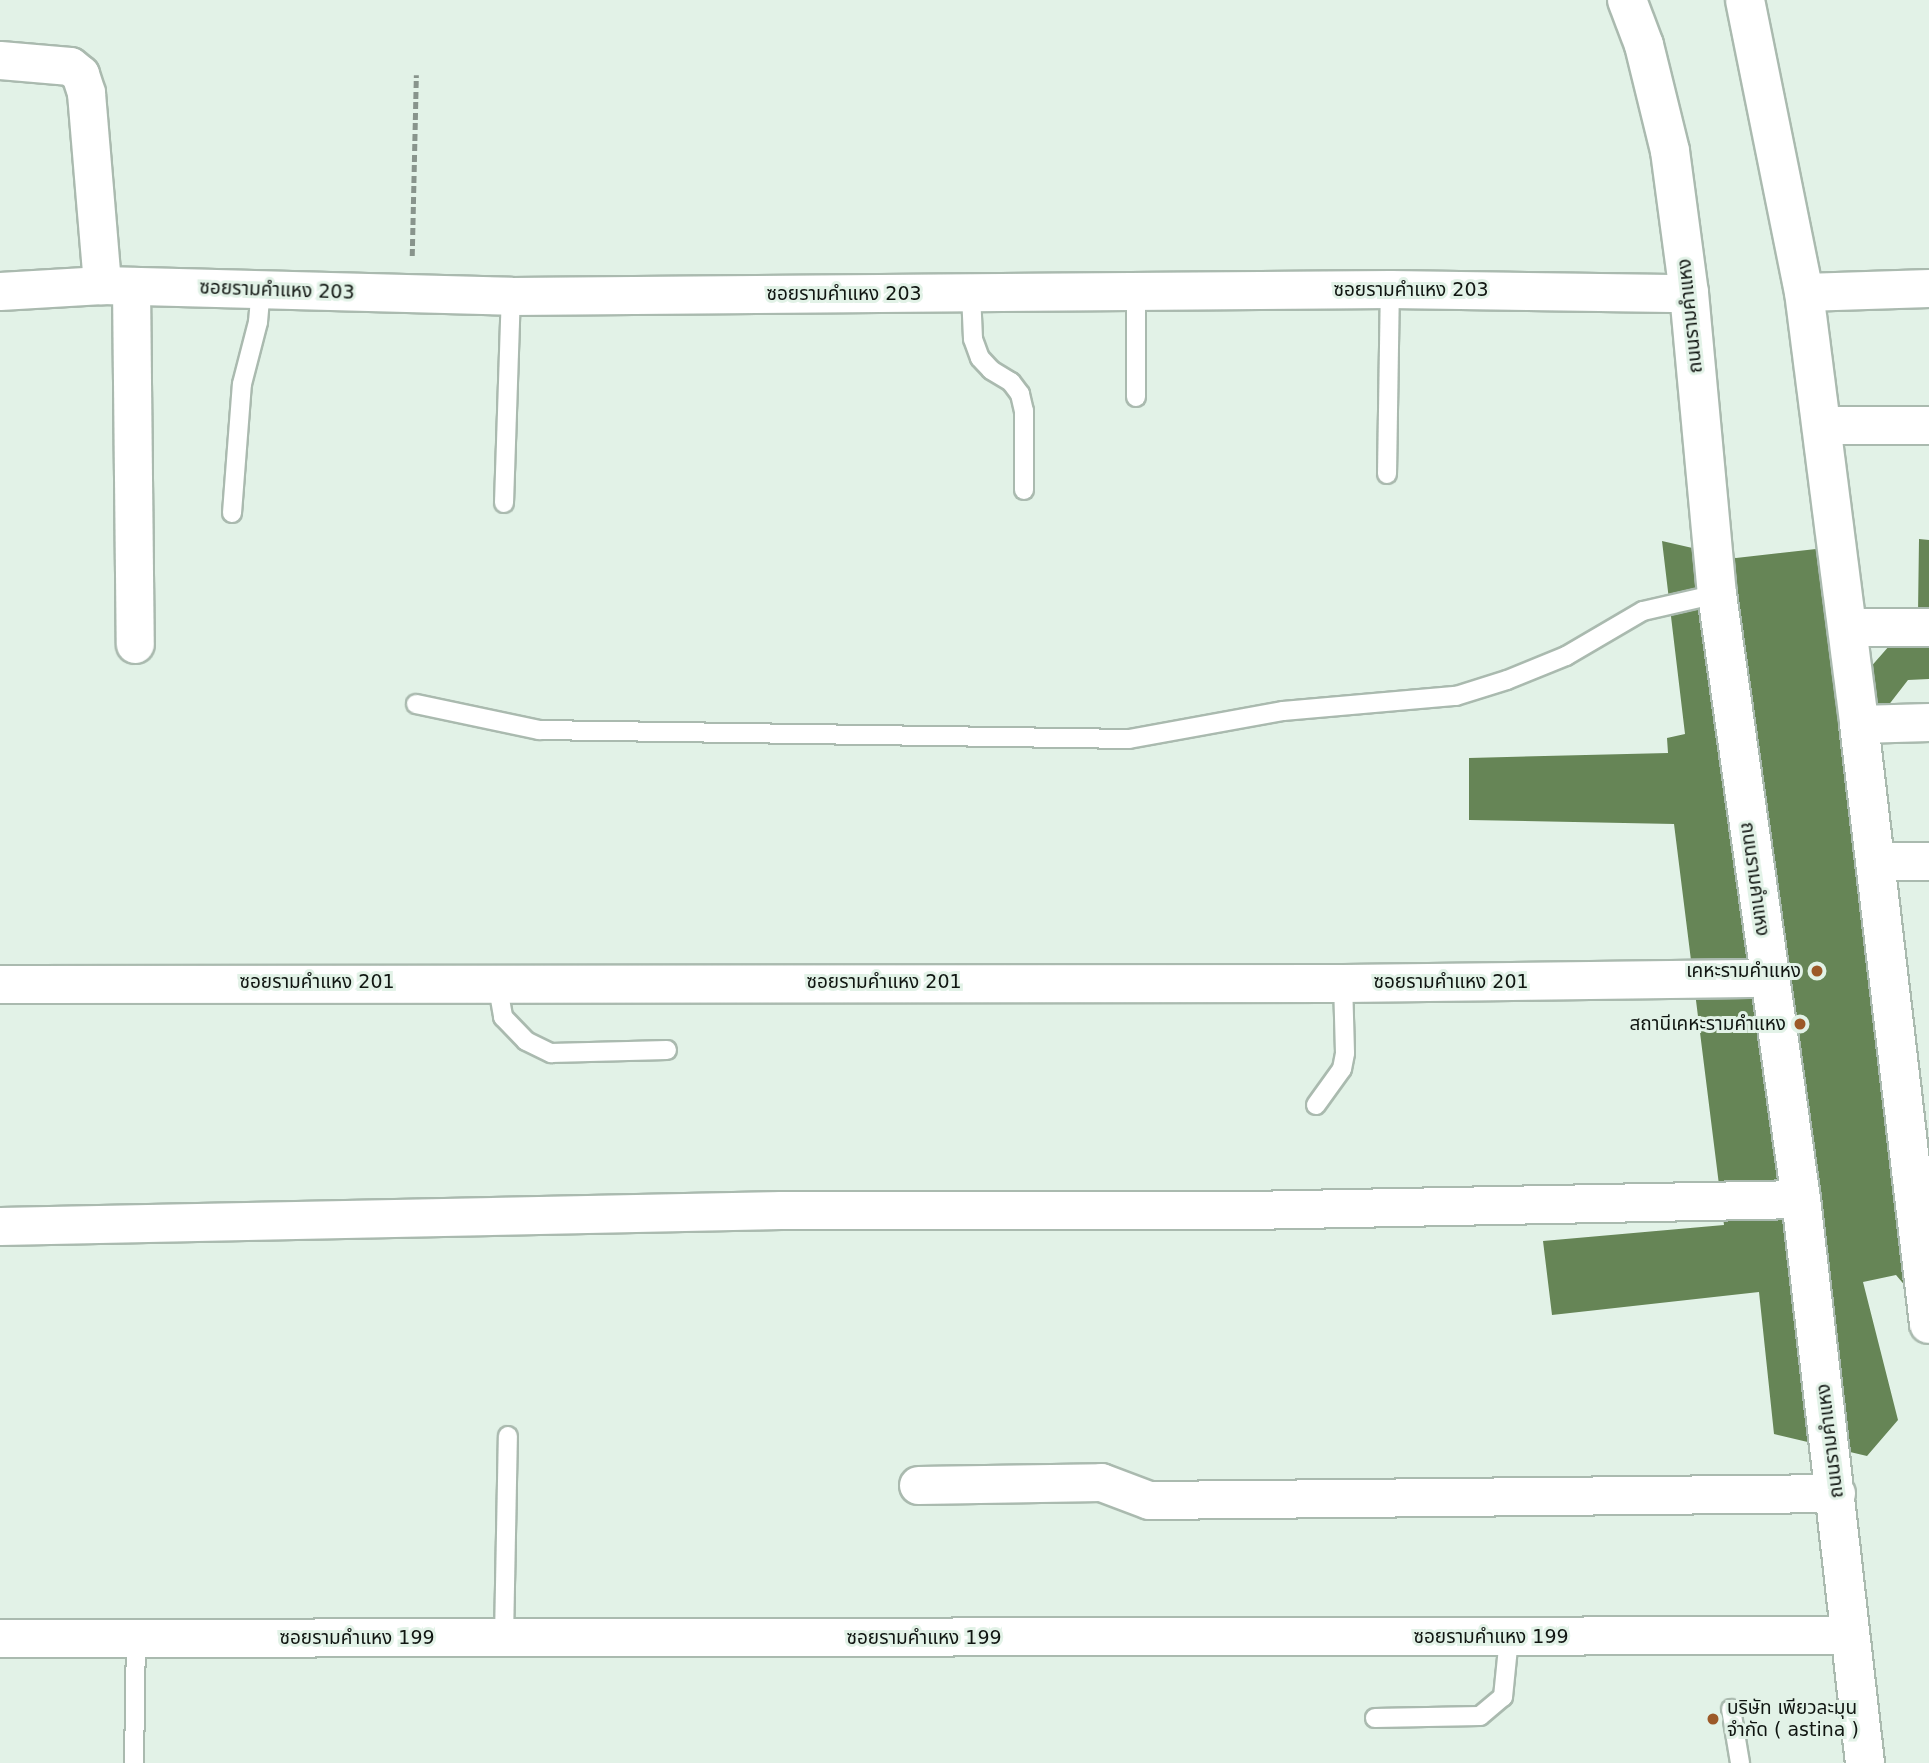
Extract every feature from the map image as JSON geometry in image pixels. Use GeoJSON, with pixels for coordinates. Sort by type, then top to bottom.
{"type":"FeatureCollection","features":[{"type":"Feature","properties":{"kind":"main road","name":"ถนนรามคำแหง"},"geometry":{"type":"LineString","coordinates":[[1627,0],[1644,45],[1670,151],[1689,293],[1717,594],[1801,1199],[1865,1763]]}},
{"type":"Feature","properties":{"kind":"main road"},"geometry":{"type":"LineString","coordinates":[[1745,0],[1804,292],[1874,861],[1919,1162],[1929,1324]]}},
{"type":"Feature","properties":{"kind":"street"},"geometry":{"type":"LineString","coordinates":[[0,60],[70,66],[79,74],[86,93],[116,286],[135,644]]}},
{"type":"Feature","properties":{"kind":"street","name":"ซอยรามคำแหง 203"},"geometry":{"type":"LineString","coordinates":[[0,291],[116,286],[511,296],[1390,289],[1689,293]]}},
{"type":"Feature","properties":{"kind":"street"},"geometry":{"type":"LineString","coordinates":[[1804,292],[1929,288]]}},
{"type":"Feature","properties":{"kind":"street"},"geometry":{"type":"LineString","coordinates":[[1822,425],[1929,425]]}},
{"type":"Feature","properties":{"kind":"street"},"geometry":{"type":"LineString","coordinates":[[1847,627],[1929,627]]}},
{"type":"Feature","properties":{"kind":"street"},"geometry":{"type":"LineString","coordinates":[[1859,724],[1929,722]]}},
{"type":"Feature","properties":{"kind":"street"},"geometry":{"type":"LineString","coordinates":[[1874,861],[1929,861]]}},
{"type":"Feature","properties":{"kind":"street","name":"ซอยรามคำแหง 201"},"geometry":{"type":"LineString","coordinates":[[0,984],[1343,982],[1769,978]]}},
{"type":"Feature","properties":{"kind":"street"},"geometry":{"type":"LineString","coordinates":[[0,1226],[767,1211],[1248,1210],[1801,1199]]}},
{"type":"Feature","properties":{"kind":"street"},"geometry":{"type":"LineString","coordinates":[[918,1485],[1101,1482],[1149,1500],[1836,1493]]}},
{"type":"Feature","properties":{"kind":"street","name":"ซอยรามคำแหง 199"},"geometry":{"type":"LineString","coordinates":[[0,1638],[1509,1638],[1849,1635]]}},
{"type":"Feature","properties":{"kind":"lane"},"geometry":{"type":"LineString","coordinates":[[1387,474],[1390,289]]}},
{"type":"Feature","properties":{"kind":"lane"},"geometry":{"type":"LineString","coordinates":[[232,513],[242,384],[258,322],[261,290]]}},
{"type":"Feature","properties":{"kind":"lane"},"geometry":{"type":"LineString","coordinates":[[1136,292],[1136,397]]}},
{"type":"Feature","properties":{"kind":"lane"},"geometry":{"type":"LineString","coordinates":[[971,293],[973,339],[980,358],[991,370],[1011,382],[1020,394],[1024,411],[1024,490]]}},
{"type":"Feature","properties":{"kind":"lane"},"geometry":{"type":"LineString","coordinates":[[504,503],[511,296]]}},
{"type":"Feature","properties":{"kind":"lane"},"geometry":{"type":"LineString","coordinates":[[416,704],[539,730],[1129,739],[1283,711],[1456,696],[1507,680],[1566,656],[1643,611],[1717,594]]}},
{"type":"Feature","properties":{"kind":"lane"},"geometry":{"type":"LineString","coordinates":[[497,982],[503,1017],[526,1041],[551,1053],[667,1050]]}},
{"type":"Feature","properties":{"kind":"lane"},"geometry":{"type":"LineString","coordinates":[[1316,1105],[1342,1069],[1345,1053],[1343,982]]}},
{"type":"Feature","properties":{"kind":"lane"},"geometry":{"type":"LineString","coordinates":[[505,1638],[508,1436]]}},
{"type":"Feature","properties":{"kind":"lane"},"geometry":{"type":"LineString","coordinates":[[134,1763],[136,1638]]}},
{"type":"Feature","properties":{"kind":"lane"},"geometry":{"type":"LineString","coordinates":[[1375,1718],[1479,1716],[1503,1697],[1509,1638]]}},
{"type":"Feature","properties":{"kind":"lane"},"geometry":{"type":"LineString","coordinates":[[1731,1709],[1740,1763]]}},
{"type":"Feature","properties":{"kind":"path"},"geometry":{"type":"LineString","coordinates":[[412,293],[416,75]]}},
{"type":"Feature","properties":{"kind":"building","name":"สถานีเคหะรามคำแหง"},"geometry":{"type":"Polygon","coordinates":[[[1919,539],[1929,540],[1929,679],[1908,680],[1867,733],[1929,1314],[1896,1275],[1863,1282],[1898,1420],[1867,1456],[1774,1434],[1759,1292],[1552,1315],[1543,1241],[1724,1225],[1674,824],[1469,820],[1469,758],[1668,753],[1667,738],[1685,734],[1662,541],[1736,558],[1825,548],[1840,702],[1918,613],[1919,539]]]}},
{"type":"Feature","properties":{"kind":"place","name":"เคหะรามคำแหง"},"geometry":{"type":"Point","coordinates":[1817,971]}},
{"type":"Feature","properties":{"kind":"place","name":"สถานีเคหะรามคำแหง"},"geometry":{"type":"Point","coordinates":[1800,1024]}},
{"type":"Feature","properties":{"kind":"place","name":"บริษัท เพียวละมุน จำกัด ( astina )"},"geometry":{"type":"Point","coordinates":[1713,1719]}}]}
